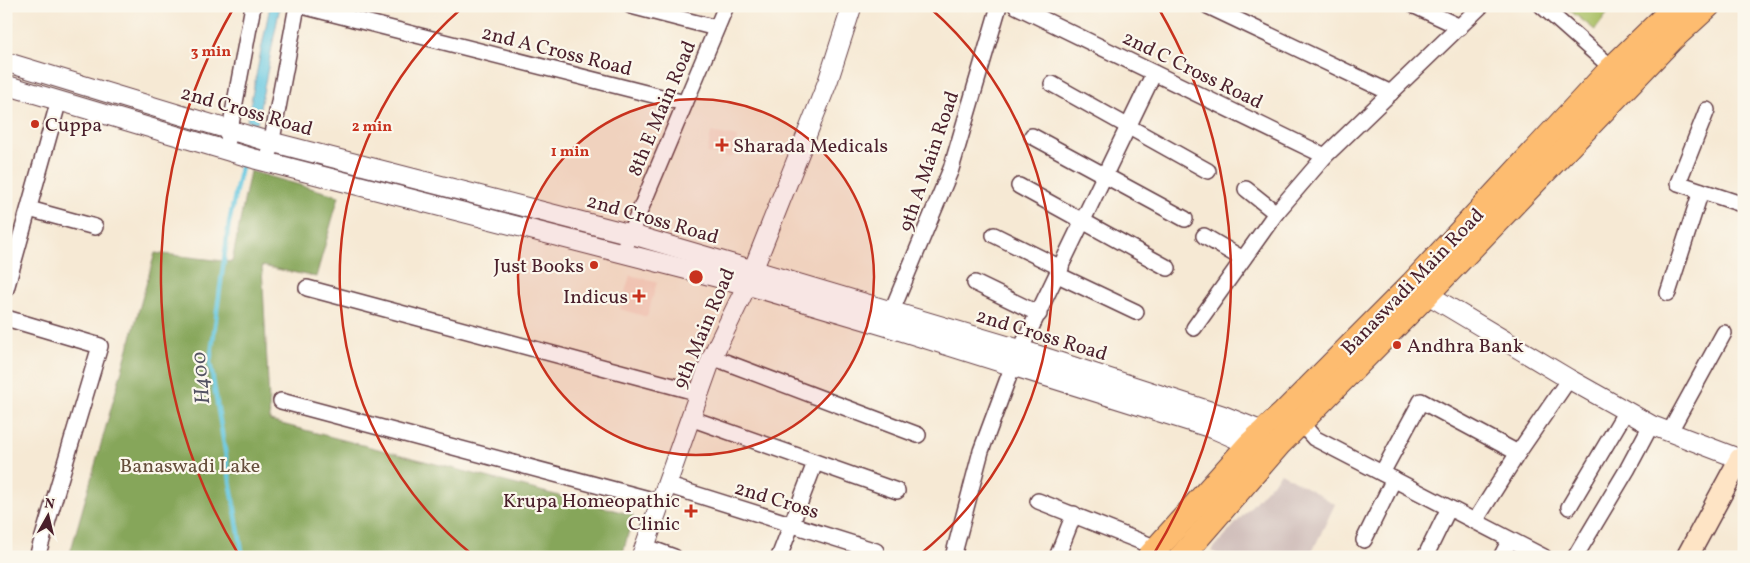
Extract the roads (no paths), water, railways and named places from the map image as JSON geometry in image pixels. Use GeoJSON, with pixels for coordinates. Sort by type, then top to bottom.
{"type":"FeatureCollection","features":[{"type":"Feature","properties":{"kind":"main road","name":"Banaswadi Main Road"},"geometry":{"type":"LineString","coordinates":[[1293,418],[1412,284],[1612,68],[1676,6]]}},
{"type":"Feature","properties":{"kind":"main road","name":"Banaswadi Main Road"},"geometry":{"type":"LineString","coordinates":[[1153,552],[1266,443],[1427,294],[1666,46],[1708,6]]}},
{"type":"Feature","properties":{"kind":"main road","name":"Banaswadi Main Road"},"geometry":{"type":"LineString","coordinates":[[1186,556],[1266,443]]}},
{"type":"Feature","properties":{"kind":"main road"},"geometry":{"type":"LineString","coordinates":[[1687,557],[1743,455]]}},
{"type":"Feature","properties":{"kind":"street"},"geometry":{"type":"LineString","coordinates":[[226,150],[253,6]]}},
{"type":"Feature","properties":{"kind":"street"},"geometry":{"type":"LineString","coordinates":[[261,160],[297,6]]}},
{"type":"Feature","properties":{"kind":"street","name":"2nd A Cross Road"},"geometry":{"type":"LineString","coordinates":[[302,6],[685,103]]}},
{"type":"Feature","properties":{"kind":"street"},"geometry":{"type":"LineString","coordinates":[[631,6],[716,28]]}},
{"type":"Feature","properties":{"kind":"street","name":"8th E Main Road"},"geometry":{"type":"LineString","coordinates":[[622,253],[726,6]]}},
{"type":"Feature","properties":{"kind":"street","name":"9th Main Road"},"geometry":{"type":"LineString","coordinates":[[643,551],[712,357],[750,278],[828,81],[852,6]]}},
{"type":"Feature","properties":{"kind":"street","name":"9th A Main Road"},"geometry":{"type":"LineString","coordinates":[[888,319],[950,169],[999,6]]}},
{"type":"Feature","properties":{"kind":"street","name":"2nd C Cross Road"},"geometry":{"type":"LineString","coordinates":[[1016,6],[1325,156]]}},
{"type":"Feature","properties":{"kind":"street"},"geometry":{"type":"LineString","coordinates":[[1208,6],[1391,93]]}},
{"type":"Feature","properties":{"kind":"street"},"geometry":{"type":"LineString","coordinates":[[1415,6],[1460,26]]}},
{"type":"Feature","properties":{"kind":"street"},"geometry":{"type":"LineString","coordinates":[[1194,328],[1276,213],[1325,156],[1481,6]]}},
{"type":"Feature","properties":{"kind":"street"},"geometry":{"type":"LineString","coordinates":[[1542,6],[1612,68]]}},
{"type":"Feature","properties":{"kind":"street","name":"2nd Cross Road"},"geometry":{"type":"LineString","coordinates":[[6,62],[266,140],[630,234],[750,278],[1017,358],[1214,429],[1266,443]]}},
{"type":"Feature","properties":{"kind":"street"},"geometry":{"type":"LineString","coordinates":[[954,557],[982,451],[1017,358],[1154,73]]}},
{"type":"Feature","properties":{"kind":"street"},"geometry":{"type":"LineString","coordinates":[[1052,84],[1208,171]]}},
{"type":"Feature","properties":{"kind":"street","name":"2nd Cross Road"},"geometry":{"type":"LineString","coordinates":[[6,85],[261,160],[622,253],[750,278]]}},
{"type":"Feature","properties":{"kind":"street"},"geometry":{"type":"LineString","coordinates":[[6,289],[59,100]]}},
{"type":"Feature","properties":{"kind":"street"},"geometry":{"type":"LineString","coordinates":[[1707,110],[1678,183],[1744,205]]}},
{"type":"Feature","properties":{"kind":"street"},"geometry":{"type":"LineString","coordinates":[[1032,136],[1185,220]]}},
{"type":"Feature","properties":{"kind":"street"},"geometry":{"type":"LineString","coordinates":[[1019,186],[1168,268]]}},
{"type":"Feature","properties":{"kind":"street"},"geometry":{"type":"LineString","coordinates":[[1246,189],[1276,213]]}},
{"type":"Feature","properties":{"kind":"street"},"geometry":{"type":"LineString","coordinates":[[1668,293],[1701,191]]}},
{"type":"Feature","properties":{"kind":"street"},"geometry":{"type":"LineString","coordinates":[[29,209],[95,227]]}},
{"type":"Feature","properties":{"kind":"street"},"geometry":{"type":"LineString","coordinates":[[994,235],[1136,312]]}},
{"type":"Feature","properties":{"kind":"street"},"geometry":{"type":"LineString","coordinates":[[1204,236],[1243,258]]}},
{"type":"Feature","properties":{"kind":"street"},"geometry":{"type":"LineString","coordinates":[[975,283],[1039,314]]}},
{"type":"Feature","properties":{"kind":"street"},"geometry":{"type":"LineString","coordinates":[[307,288],[699,392]]}},
{"type":"Feature","properties":{"kind":"street"},"geometry":{"type":"LineString","coordinates":[[1427,294],[1569,379],[1651,425],[1670,433],[1743,455]]}},
{"type":"Feature","properties":{"kind":"street"},"geometry":{"type":"LineString","coordinates":[[6,318],[100,346],[37,557]]}},
{"type":"Feature","properties":{"kind":"street"},"geometry":{"type":"LineString","coordinates":[[1670,433],[1724,333]]}},
{"type":"Feature","properties":{"kind":"street"},"geometry":{"type":"LineString","coordinates":[[712,357],[918,436]]}},
{"type":"Feature","properties":{"kind":"street"},"geometry":{"type":"LineString","coordinates":[[1475,521],[1518,453],[1569,379]]}},
{"type":"Feature","properties":{"kind":"street","name":"2nd Cross"},"geometry":{"type":"LineString","coordinates":[[280,401],[792,524],[876,551]]}},
{"type":"Feature","properties":{"kind":"street"},"geometry":{"type":"LineString","coordinates":[[1364,540],[1388,476],[1421,401],[1518,453]]}},
{"type":"Feature","properties":{"kind":"street"},"geometry":{"type":"LineString","coordinates":[[1569,507],[1626,411]]}},
{"type":"Feature","properties":{"kind":"street"},"geometry":{"type":"LineString","coordinates":[[690,418],[897,492]]}},
{"type":"Feature","properties":{"kind":"street"},"geometry":{"type":"LineString","coordinates":[[1293,418],[1314,438],[1544,557]]}},
{"type":"Feature","properties":{"kind":"street"},"geometry":{"type":"LineString","coordinates":[[1575,557],[1627,470],[1651,425]]}},
{"type":"Feature","properties":{"kind":"street"},"geometry":{"type":"LineString","coordinates":[[779,557],[815,463]]}},
{"type":"Feature","properties":{"kind":"street"},"geometry":{"type":"LineString","coordinates":[[1038,501],[1074,514],[1153,552]]}},
{"type":"Feature","properties":{"kind":"street"},"geometry":{"type":"LineString","coordinates":[[1425,557],[1449,508]]}},
{"type":"Feature","properties":{"kind":"street"},"geometry":{"type":"LineString","coordinates":[[1057,557],[1074,514]]}},
{"type":"Feature","properties":{"kind":"street"},"geometry":{"type":"LineString","coordinates":[[1501,557],[1510,540]]}},
{"type":"Feature","properties":{"kind":"street"},"geometry":{"type":"LineString","coordinates":[[643,551],[674,557]]}},
{"type":"Feature","properties":{"kind":"water"},"geometry":{"type":"Polygon","coordinates":[[[270,6],[280,6],[257,123],[247,121],[270,6]]]}},
{"type":"Feature","properties":{"kind":"waterway","name":"H400"},"geometry":{"type":"LineString","coordinates":[[241,167],[229,223],[210,362],[243,557]]}},
{"type":"Feature","properties":{"kind":"place","name":"Cuppa"},"geometry":{"type":"Point","coordinates":[35,124]}},
{"type":"Feature","properties":{"kind":"place","name":"Sharada Medicals"},"geometry":{"type":"Point","coordinates":[722,145]}},
{"type":"Feature","properties":{"kind":"place","name":"Just Books"},"geometry":{"type":"Point","coordinates":[594,265]}},
{"type":"Feature","properties":{"kind":"place","name":"Indicus"},"geometry":{"type":"Point","coordinates":[639,296]}},
{"type":"Feature","properties":{"kind":"place","name":"Andhra Bank"},"geometry":{"type":"Point","coordinates":[1397,345]}},
{"type":"Feature","properties":{"kind":"place","name":"Krupa Homeopathic Clinic"},"geometry":{"type":"Point","coordinates":[691,511]}},
{"type":"Feature","properties":{"kind":"park label","name":"Banaswadi Lake"},"geometry":{"type":"Point","coordinates":[190,465]}}]}
